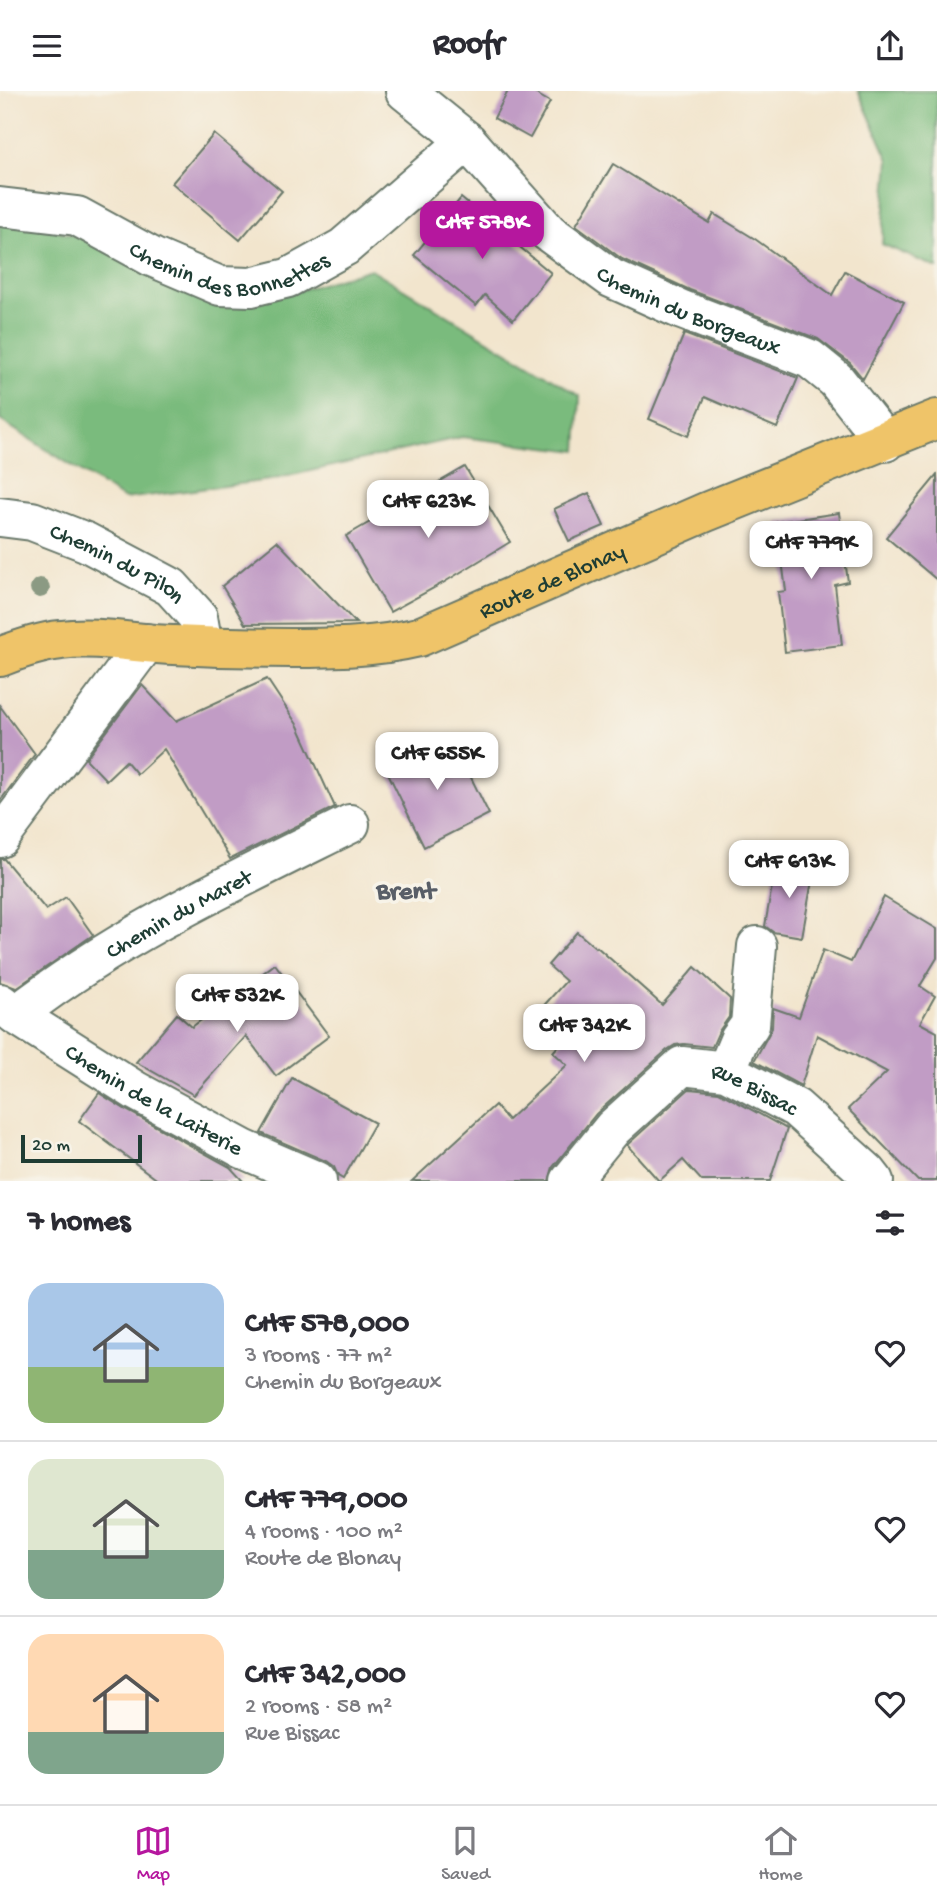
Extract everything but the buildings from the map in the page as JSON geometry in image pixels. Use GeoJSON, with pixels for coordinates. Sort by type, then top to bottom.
{"type":"FeatureCollection","features":[{"type":"Feature","properties":{"kind":"main road","name":"Route de Blonay"},"geometry":{"type":"LineString","coordinates":[[0,657],[31,645],[64,639],[203,646],[349,648],[391,644],[419,637],[706,512],[937,419]]}},
{"type":"Feature","properties":{"kind":"street","name":"Chemin du Borgeaux"},"geometry":{"type":"LineString","coordinates":[[405,91],[467,142],[548,232],[600,271],[681,310],[810,359],[835,380],[885,442]]}},
{"type":"Feature","properties":{"kind":"street","name":"Chemin des Bonnettes"},"geometry":{"type":"LineString","coordinates":[[0,207],[77,216],[152,257],[219,286],[251,287],[288,278],[344,247],[467,142]]}},
{"type":"Feature","properties":{"kind":"street","name":"Chemin du Pilon"},"geometry":{"type":"LineString","coordinates":[[0,517],[32,521],[86,543],[171,587],[198,617],[203,646]]}},
{"type":"Feature","properties":{"kind":"street"},"geometry":{"type":"LineString","coordinates":[[0,838],[146,643]]}},
{"type":"Feature","properties":{"kind":"street","name":"Chemin du Maret"},"geometry":{"type":"LineString","coordinates":[[8,1009],[54,985],[129,938],[349,824]]}},
{"type":"Feature","properties":{"kind":"street"},"geometry":{"type":"LineString","coordinates":[[726,1070],[739,1040],[750,1025],[757,946]]}},
{"type":"Feature","properties":{"kind":"street","name":"Chemin de la Laiterie"},"geometry":{"type":"LineString","coordinates":[[8,1009],[136,1091],[243,1149],[317,1181]]}},
{"type":"Feature","properties":{"kind":"street","name":"Rue Bissac"},"geometry":{"type":"LineString","coordinates":[[570,1181],[613,1128],[682,1066],[726,1070],[796,1108],[874,1181]]}},
{"type":"Feature","properties":{"kind":"green space"},"geometry":{"type":"Polygon","coordinates":[[[858,91],[937,91],[937,268],[882,244],[889,160],[858,91]]]}},
{"type":"Feature","properties":{"kind":"green space"},"geometry":{"type":"Polygon","coordinates":[[[0,215],[287,294],[371,269],[580,396],[577,451],[462,437],[270,480],[124,499],[0,420],[0,215]]]}},
{"type":"Feature","properties":{"kind":"district","name":"Brent"},"geometry":{"type":"Point","coordinates":[406,889]}}]}
